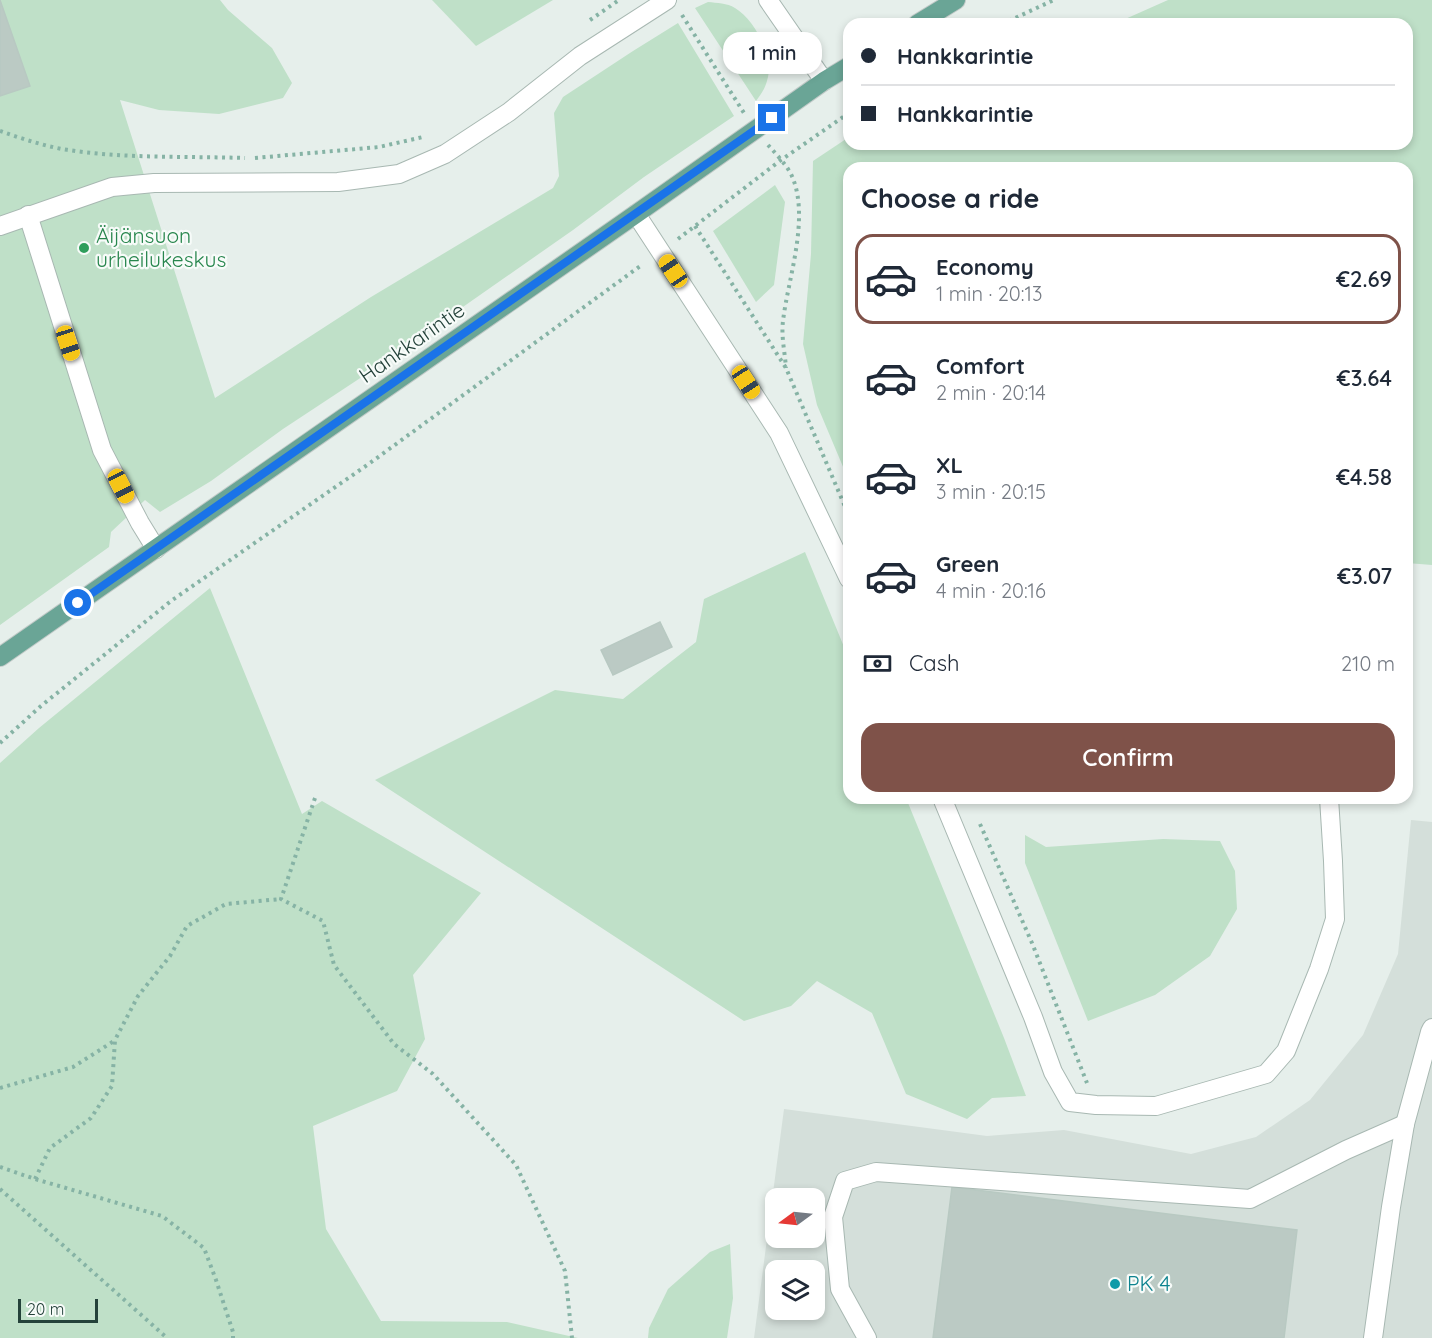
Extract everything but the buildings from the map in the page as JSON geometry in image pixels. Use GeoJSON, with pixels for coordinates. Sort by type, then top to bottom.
{"type":"FeatureCollection","features":[{"type":"Feature","properties":{"kind":"main road"},"geometry":{"type":"LineString","coordinates":[[927,18],[956,0]]}},
{"type":"Feature","properties":{"kind":"main road","name":"Hankkarintie"},"geometry":{"type":"LineString","coordinates":[[0,657],[843,70]]}},
{"type":"Feature","properties":{"kind":"street"},"geometry":{"type":"LineString","coordinates":[[768,0],[824,81]]}},
{"type":"Feature","properties":{"kind":"street"},"geometry":{"type":"LineString","coordinates":[[0,226],[112,187],[154,183],[338,182],[399,174],[444,154],[509,112],[580,56],[673,5]]}},
{"type":"Feature","properties":{"kind":"street"},"geometry":{"type":"LineString","coordinates":[[636,214],[780,433],[843,566]]}},
{"type":"Feature","properties":{"kind":"street"},"geometry":{"type":"LineString","coordinates":[[28,215],[102,450],[156,549]]}},
{"type":"Feature","properties":{"kind":"street"},"geometry":{"type":"LineString","coordinates":[[944,804],[1033,1017],[1053,1072],[1071,1102],[1096,1105],[1156,1106],[1266,1074],[1286,1051],[1319,969],[1335,919],[1329,804]]}},
{"type":"Feature","properties":{"kind":"street"},"geometry":{"type":"LineString","coordinates":[[1373,1338],[1405,1124],[1432,1028]]}},
{"type":"Feature","properties":{"kind":"street"},"geometry":{"type":"LineString","coordinates":[[867,1338],[840,1289],[833,1217],[845,1181],[876,1172],[1250,1199],[1346,1150],[1405,1124]]}},
{"type":"Feature","properties":{"kind":"path"},"geometry":{"type":"LineString","coordinates":[[582,26],[619,0]]}},
{"type":"Feature","properties":{"kind":"path"},"geometry":{"type":"LineString","coordinates":[[1015,18],[1054,0]]}},
{"type":"Feature","properties":{"kind":"path"},"geometry":{"type":"LineString","coordinates":[[673,5],[755,131],[782,160],[796,189],[799,221],[792,275],[782,323],[786,368]]}},
{"type":"Feature","properties":{"kind":"path"},"geometry":{"type":"LineString","coordinates":[[0,743],[171,601],[370,463],[843,116]]}},
{"type":"Feature","properties":{"kind":"path"},"geometry":{"type":"LineString","coordinates":[[0,131],[60,149],[112,155],[254,158],[379,147],[429,136]]}},
{"type":"Feature","properties":{"kind":"path"},"geometry":{"type":"LineString","coordinates":[[695,226],[786,368],[843,502]]}},
{"type":"Feature","properties":{"kind":"path"},"geometry":{"type":"LineString","coordinates":[[280,899],[315,798]]}},
{"type":"Feature","properties":{"kind":"path"},"geometry":{"type":"LineString","coordinates":[[977,817],[1032,944],[1096,1105]]}},
{"type":"Feature","properties":{"kind":"path"},"geometry":{"type":"LineString","coordinates":[[35,1179],[50,1148],[91,1118],[112,1086],[115,1040],[138,996],[170,956],[187,926],[226,904],[280,899],[323,921],[334,965],[394,1044],[433,1074],[516,1165],[565,1271],[572,1338]]}},
{"type":"Feature","properties":{"kind":"path"},"geometry":{"type":"LineString","coordinates":[[0,1088],[73,1067],[115,1040]]}},
{"type":"Feature","properties":{"kind":"path"},"geometry":{"type":"LineString","coordinates":[[0,1167],[162,1216],[204,1248],[233,1332],[233,1338]]}},
{"type":"Feature","properties":{"kind":"path"},"geometry":{"type":"LineString","coordinates":[[0,1189],[167,1338]]}},
{"type":"Feature","properties":{"kind":"shaded area"},"geometry":{"type":"Polygon","coordinates":[[[1411,820],[1432,822],[1432,1338],[754,1338],[766,1248],[825,1248],[825,1188],[774,1188],[784,1109],[987,1136],[1064,1130],[1191,1154],[1256,1137],[1310,1100],[1363,1035],[1398,954],[1411,820]]]}},
{"type":"Feature","properties":{"kind":"green space"},"geometry":{"type":"Polygon","coordinates":[[[0,0],[220,0],[228,10],[272,48],[292,83],[283,98],[219,114],[159,110],[120,100],[215,398],[371,297],[553,188],[559,176],[554,113],[563,97],[678,23],[734,116],[211,481],[160,512],[145,500],[111,532],[109,547],[0,625],[0,0]]]}},
{"type":"Feature","properties":{"kind":"green space"},"geometry":{"type":"Polygon","coordinates":[[[432,0],[553,0],[476,46],[432,0]]]}},
{"type":"Feature","properties":{"kind":"green space"},"geometry":{"type":"Polygon","coordinates":[[[1168,0],[1432,0],[1432,565],[1413,563],[1413,162],[843,162],[843,467],[817,405],[803,344],[811,254],[813,161],[843,141],[843,150],[1413,150],[1413,18],[1128,18],[1168,0]]]}},
{"type":"Feature","properties":{"kind":"green space"},"geometry":{"type":"Polygon","coordinates":[[[708,2],[725,4],[742,13],[755,29],[765,48],[768,58],[768,77],[756,101],[695,8],[708,2]]]}},
{"type":"Feature","properties":{"kind":"green space"},"geometry":{"type":"Polygon","coordinates":[[[775,185],[785,202],[774,285],[756,302],[713,231],[775,185]]]}},
{"type":"Feature","properties":{"kind":"green space"},"geometry":{"type":"Polygon","coordinates":[[[805,552],[843,644],[843,804],[908,804],[1026,1096],[992,1098],[967,1119],[906,1094],[872,1013],[817,981],[791,1006],[744,1021],[375,780],[555,690],[623,699],[696,642],[704,599],[805,552]]]}},
{"type":"Feature","properties":{"kind":"green space"},"geometry":{"type":"Polygon","coordinates":[[[210,588],[302,814],[322,801],[481,893],[413,975],[425,1039],[397,1091],[313,1126],[326,1229],[381,1321],[507,1322],[578,1338],[0,1338],[0,763],[39,728],[210,588]]]}},
{"type":"Feature","properties":{"kind":"green space"},"geometry":{"type":"Polygon","coordinates":[[[1025,835],[1046,847],[1163,839],[1220,841],[1235,871],[1237,909],[1210,956],[1155,995],[1088,1021],[1025,863],[1025,835]]]}},
{"type":"Feature","properties":{"kind":"green space"},"geometry":{"type":"Polygon","coordinates":[[[730,1244],[733,1298],[727,1338],[648,1338],[649,1328],[668,1289],[710,1252],[730,1244]]]}},
{"type":"Feature","properties":{"kind":"place","name":"Äijänsuon urheilukeskus"},"geometry":{"type":"Point","coordinates":[84,248]}},
{"type":"Feature","properties":{"kind":"place","name":"PK 4"},"geometry":{"type":"Point","coordinates":[1115,1284]}},
{"type":"Feature","properties":{"kind":"route"},"geometry":{"type":"LineString","coordinates":[[78,603],[772,118]]}}]}
